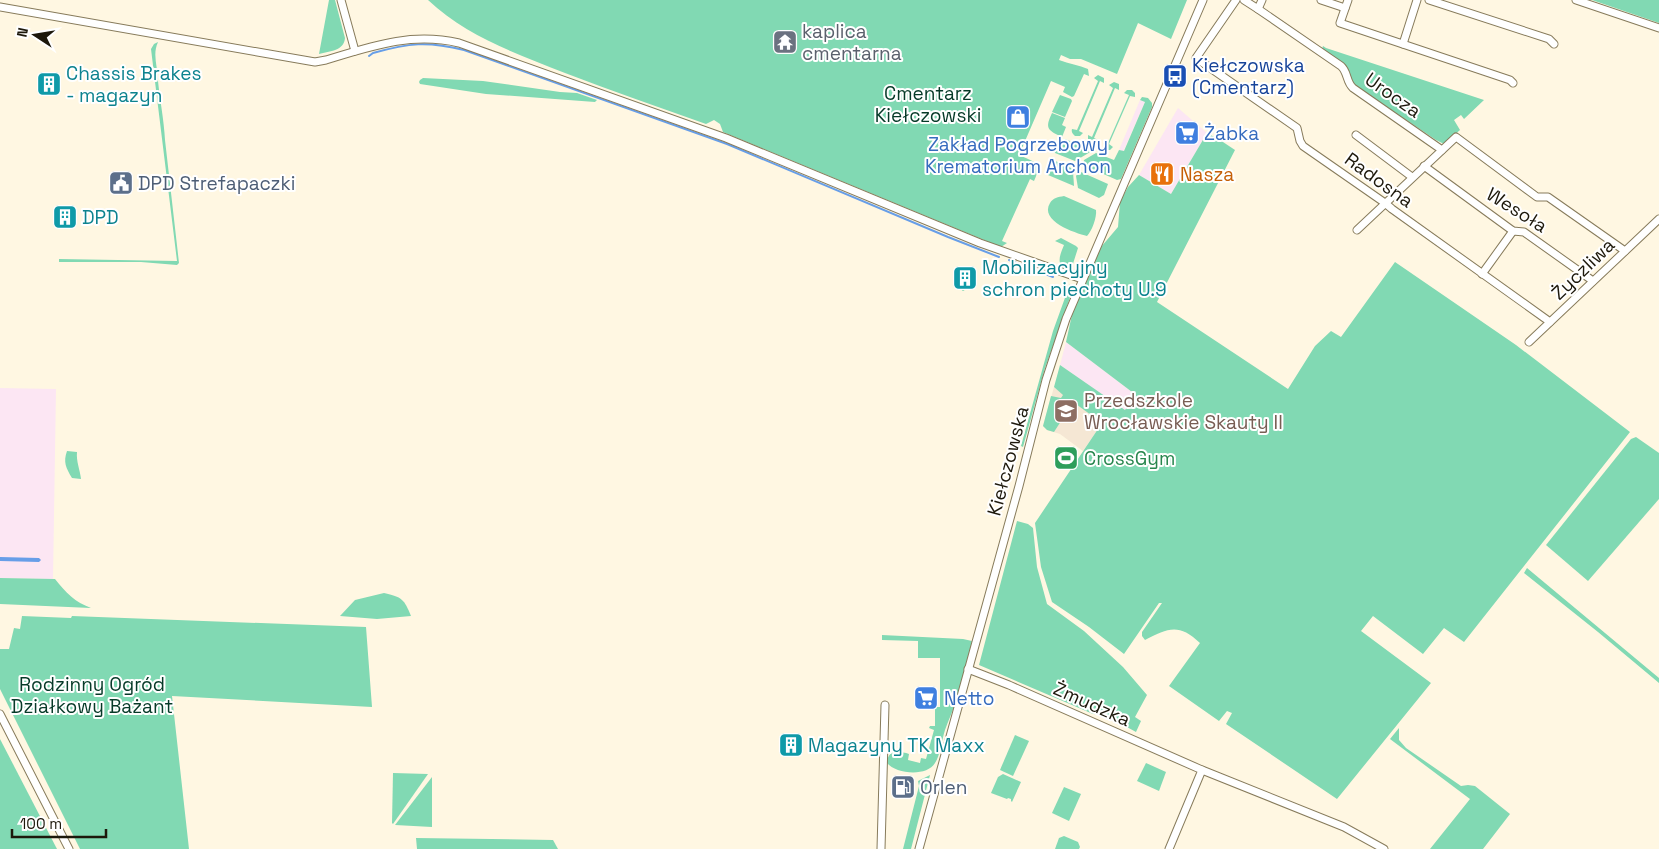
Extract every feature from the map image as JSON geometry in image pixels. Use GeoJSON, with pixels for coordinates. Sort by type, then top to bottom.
{"type":"FeatureCollection","features":[{"type":"Feature","properties":{"kind":"street"},"geometry":{"type":"LineString","coordinates":[[341,0],[355,51]]}},
{"type":"Feature","properties":{"kind":"street","name":"Kiełczowska"},"geometry":{"type":"LineString","coordinates":[[919,849],[1019,486],[1046,380],[1066,319],[1203,0]]}},
{"type":"Feature","properties":{"kind":"street","name":"Radosna"},"geometry":{"type":"LineString","coordinates":[[1236,0],[1196,58],[1297,128],[1300,142],[1303,146],[1550,322]]}},
{"type":"Feature","properties":{"kind":"street","name":"Urocza"},"geometry":{"type":"LineString","coordinates":[[1244,0],[1341,66],[1346,72],[1349,84],[1353,88],[1442,150]]}},
{"type":"Feature","properties":{"kind":"street"},"geometry":{"type":"LineString","coordinates":[[1258,9],[1262,0]]}},
{"type":"Feature","properties":{"kind":"street"},"geometry":{"type":"LineString","coordinates":[[1321,0],[1345,8]]}},
{"type":"Feature","properties":{"kind":"street"},"geometry":{"type":"LineString","coordinates":[[1348,0],[1340,23],[1510,80],[1513,83]]}},
{"type":"Feature","properties":{"kind":"street"},"geometry":{"type":"LineString","coordinates":[[1403,44],[1417,0]]}},
{"type":"Feature","properties":{"kind":"street"},"geometry":{"type":"LineString","coordinates":[[1429,0],[1549,39],[1554,44]]}},
{"type":"Feature","properties":{"kind":"street"},"geometry":{"type":"LineString","coordinates":[[1576,0],[1659,28]]}},
{"type":"Feature","properties":{"kind":"street"},"geometry":{"type":"LineString","coordinates":[[0,8],[310,61],[326,60],[393,41],[414,38],[441,39],[459,43],[726,138],[980,243],[1082,279]]}},
{"type":"Feature","properties":{"kind":"street"},"geometry":{"type":"LineString","coordinates":[[1356,135],[1412,177]]}},
{"type":"Feature","properties":{"kind":"street"},"geometry":{"type":"LineString","coordinates":[[1357,230],[1456,137],[1537,197],[1548,197],[1624,251]]}},
{"type":"Feature","properties":{"kind":"street","name":"Wesoła"},"geometry":{"type":"LineString","coordinates":[[1424,166],[1514,231],[1524,232],[1593,281]]}},
{"type":"Feature","properties":{"kind":"street","name":"Życzliwa"},"geometry":{"type":"LineString","coordinates":[[1529,342],[1659,219]]}},
{"type":"Feature","properties":{"kind":"street"},"geometry":{"type":"LineString","coordinates":[[1482,274],[1514,231]]}},
{"type":"Feature","properties":{"kind":"street","name":"Żmudzka"},"geometry":{"type":"LineString","coordinates":[[968,669],[1002,682],[1202,770],[1344,827],[1384,849]]}},
{"type":"Feature","properties":{"kind":"street"},"geometry":{"type":"LineString","coordinates":[[882,849],[886,705]]}},
{"type":"Feature","properties":{"kind":"street"},"geometry":{"type":"LineString","coordinates":[[0,714],[69,849]]}},
{"type":"Feature","properties":{"kind":"street"},"geometry":{"type":"LineString","coordinates":[[1169,849],[1202,770]]}},
{"type":"Feature","properties":{"kind":"shaded area"},"geometry":{"type":"Polygon","coordinates":[[[1140,100],[1145,102],[1123,152],[1119,150],[1140,100]]]}},
{"type":"Feature","properties":{"kind":"shaded area"},"geometry":{"type":"Polygon","coordinates":[[[1178,108],[1207,133],[1171,194],[1139,175],[1178,108]]]}},
{"type":"Feature","properties":{"kind":"shaded area"},"geometry":{"type":"Polygon","coordinates":[[[1066,342],[1136,395],[1125,411],[1060,365],[1066,342]]]}},
{"type":"Feature","properties":{"kind":"shaded area","name":"Przedszkole Wrocławskie Skauty II"},"geometry":{"type":"Polygon","coordinates":[[[1054,387],[1102,423],[1083,451],[1060,434],[1047,430],[1043,426],[1054,387]]]}},
{"type":"Feature","properties":{"kind":"shaded area"},"geometry":{"type":"Polygon","coordinates":[[[0,388],[56,389],[53,579],[0,578],[0,388]]]}},
{"type":"Feature","properties":{"kind":"green space"},"geometry":{"type":"Polygon","coordinates":[[[329,0],[335,0],[345,38],[342,46],[339,48],[319,54],[329,0]]]}},
{"type":"Feature","properties":{"kind":"green space","name":"Cmentarz Kiełczowski"},"geometry":{"type":"Polygon","coordinates":[[[428,0],[1187,0],[1171,39],[1138,23],[1117,74],[1081,59],[1070,59],[1061,55],[1059,60],[1088,69],[1089,76],[1084,74],[1072,97],[1063,92],[1065,87],[1051,81],[1019,155],[1036,163],[1037,175],[1034,181],[1030,179],[1002,241],[1007,243],[1001,247],[723,132],[720,124],[714,120],[706,124],[583,80],[511,51],[475,34],[443,13],[428,0]]]}},
{"type":"Feature","properties":{"kind":"green space"},"geometry":{"type":"Polygon","coordinates":[[[1592,0],[1659,0],[1659,23],[1592,0]]]}},
{"type":"Feature","properties":{"kind":"green space"},"geometry":{"type":"Polygon","coordinates":[[[158,42],[155,52],[179,263],[177,265],[141,262],[59,262],[59,259],[177,261],[151,49],[158,42]]]}},
{"type":"Feature","properties":{"kind":"green space"},"geometry":{"type":"Polygon","coordinates":[[[1323,46],[1484,100],[1464,119],[1461,115],[1454,120],[1460,130],[1444,144],[1353,84],[1346,66],[1322,49],[1323,46]]]}},
{"type":"Feature","properties":{"kind":"green space"},"geometry":{"type":"Polygon","coordinates":[[[1098,75],[1104,78],[1104,83],[1100,81],[1079,131],[1083,133],[1080,136],[1075,136],[1072,129],[1077,130],[1098,81],[1094,78],[1098,75]]]}},
{"type":"Feature","properties":{"kind":"green space"},"geometry":{"type":"Polygon","coordinates":[[[423,78],[483,81],[577,93],[597,100],[595,102],[486,94],[420,84],[420,80],[423,78]]]}},
{"type":"Feature","properties":{"kind":"green space"},"geometry":{"type":"Polygon","coordinates":[[[1114,82],[1119,84],[1119,90],[1115,88],[1094,138],[1098,140],[1095,143],[1090,143],[1088,135],[1092,137],[1113,88],[1109,85],[1114,82]]]}},
{"type":"Feature","properties":{"kind":"green space"},"geometry":{"type":"Polygon","coordinates":[[[1127,90],[1132,90],[1135,93],[1135,97],[1130,96],[1109,144],[1113,147],[1107,150],[1103,143],[1108,143],[1129,95],[1124,93],[1127,90]]]}},
{"type":"Feature","properties":{"kind":"green space"},"geometry":{"type":"Polygon","coordinates":[[[1060,95],[1072,101],[1065,117],[1052,112],[1060,95]]]}},
{"type":"Feature","properties":{"kind":"green space"},"geometry":{"type":"Polygon","coordinates":[[[1142,97],[1148,98],[1152,103],[1152,107],[1121,179],[1117,180],[1083,165],[1084,160],[1096,153],[1114,160],[1119,150],[1124,151],[1145,102],[1140,100],[1142,97]]]}},
{"type":"Feature","properties":{"kind":"green space"},"geometry":{"type":"Polygon","coordinates":[[[1052,113],[1065,118],[1062,125],[1066,127],[1062,137],[1049,128],[1048,122],[1052,113]]]}},
{"type":"Feature","properties":{"kind":"green space"},"geometry":{"type":"Polygon","coordinates":[[[1207,133],[1235,150],[1157,302],[1288,389],[1315,346],[1331,331],[1341,337],[1395,262],[1516,345],[1630,432],[1464,642],[1444,628],[1423,654],[1373,616],[1361,631],[1431,683],[1337,799],[1226,724],[1232,713],[1227,711],[1219,721],[1169,686],[1200,643],[1186,632],[1179,630],[1167,630],[1145,640],[1142,632],[1162,603],[1159,603],[1124,654],[1052,602],[1041,567],[1035,523],[1102,423],[1069,399],[1063,418],[1054,432],[1047,430],[1043,426],[1051,396],[1061,398],[1063,395],[1054,387],[1060,365],[1125,410],[1136,395],[1066,342],[1073,310],[1101,247],[1118,227],[1120,202],[1128,187],[1139,175],[1171,194],[1207,133]]]}},
{"type":"Feature","properties":{"kind":"green space"},"geometry":{"type":"Polygon","coordinates":[[[1065,139],[1092,151],[1075,161],[1055,153],[1054,150],[1065,139]]]}},
{"type":"Feature","properties":{"kind":"green space"},"geometry":{"type":"Polygon","coordinates":[[[1053,160],[1071,168],[1074,186],[1048,175],[1046,170],[1050,161],[1053,160]]]}},
{"type":"Feature","properties":{"kind":"green space"},"geometry":{"type":"Polygon","coordinates":[[[1081,172],[1108,184],[1104,195],[1099,198],[1078,188],[1076,176],[1081,172]]]}},
{"type":"Feature","properties":{"kind":"green space"},"geometry":{"type":"Polygon","coordinates":[[[1064,196],[1096,210],[1094,224],[1087,236],[1067,229],[1054,221],[1049,215],[1048,209],[1051,201],[1064,196]]]}},
{"type":"Feature","properties":{"kind":"green space"},"geometry":{"type":"Polygon","coordinates":[[[1061,238],[1078,248],[1071,270],[1062,267],[1060,264],[1064,245],[1055,241],[1061,238]]]}},
{"type":"Feature","properties":{"kind":"green space"},"geometry":{"type":"Polygon","coordinates":[[[966,267],[974,272],[976,281],[963,291],[955,285],[955,282],[959,272],[966,267]]]}},
{"type":"Feature","properties":{"kind":"green space"},"geometry":{"type":"Polygon","coordinates":[[[1070,284],[1071,295],[1045,368],[1023,447],[1021,446],[1053,331],[1070,284]]]}},
{"type":"Feature","properties":{"kind":"green space"},"geometry":{"type":"Polygon","coordinates":[[[1636,437],[1659,453],[1659,499],[1588,581],[1546,545],[1631,439],[1636,437]]]}},
{"type":"Feature","properties":{"kind":"green space"},"geometry":{"type":"Polygon","coordinates":[[[67,451],[77,452],[81,479],[72,478],[68,471],[65,462],[67,451]]]}},
{"type":"Feature","properties":{"kind":"green space"},"geometry":{"type":"Polygon","coordinates":[[[1017,521],[1028,524],[1033,528],[1037,567],[1047,604],[1084,631],[1123,667],[1147,695],[1135,717],[1141,721],[1136,732],[1105,715],[1093,714],[979,665],[1017,521]]]}},
{"type":"Feature","properties":{"kind":"green space"},"geometry":{"type":"Polygon","coordinates":[[[1527,568],[1659,678],[1659,683],[1524,573],[1527,568]]]}},
{"type":"Feature","properties":{"kind":"green space"},"geometry":{"type":"Polygon","coordinates":[[[0,578],[55,579],[71,596],[91,608],[0,604],[0,578]]]}},
{"type":"Feature","properties":{"kind":"green space"},"geometry":{"type":"Polygon","coordinates":[[[384,593],[402,600],[411,616],[377,619],[340,616],[355,600],[384,593]]]}},
{"type":"Feature","properties":{"kind":"green space","name":"Rodzinny Ogród Działkowy Bażant"},"geometry":{"type":"Polygon","coordinates":[[[22,616],[71,618],[72,616],[366,627],[372,707],[172,696],[189,849],[80,849],[0,689],[0,649],[9,649],[14,628],[20,629],[22,616]]]}},
{"type":"Feature","properties":{"kind":"green space"},"geometry":{"type":"Polygon","coordinates":[[[882,635],[972,641],[938,756],[931,767],[919,772],[904,772],[891,767],[887,763],[889,755],[895,752],[909,754],[908,760],[920,763],[921,758],[926,759],[934,730],[929,728],[930,726],[935,726],[935,707],[940,707],[940,658],[918,658],[918,641],[882,640],[882,635]]]}},
{"type":"Feature","properties":{"kind":"green space"},"geometry":{"type":"Polygon","coordinates":[[[1399,728],[1399,740],[1406,748],[1461,786],[1475,786],[1510,814],[1483,849],[1430,849],[1470,799],[1390,739],[1399,728]]]}},
{"type":"Feature","properties":{"kind":"green space"},"geometry":{"type":"Polygon","coordinates":[[[1015,735],[1029,741],[1013,776],[1000,770],[1015,735]]]}},
{"type":"Feature","properties":{"kind":"green space","name":"Rodzinny Ogród Działkowy Bażant"},"geometry":{"type":"Polygon","coordinates":[[[0,739],[57,849],[0,849],[0,739]]]}},
{"type":"Feature","properties":{"kind":"green space"},"geometry":{"type":"Polygon","coordinates":[[[1146,763],[1166,772],[1159,791],[1137,781],[1146,763]]]}},
{"type":"Feature","properties":{"kind":"green space"},"geometry":{"type":"Polygon","coordinates":[[[393,773],[428,774],[393,824],[392,823],[393,773]]]}},
{"type":"Feature","properties":{"kind":"green space"},"geometry":{"type":"Polygon","coordinates":[[[1003,774],[1021,782],[1012,802],[1011,799],[991,793],[998,777],[1003,774]]]}},
{"type":"Feature","properties":{"kind":"green space"},"geometry":{"type":"Polygon","coordinates":[[[930,775],[911,849],[903,849],[919,786],[918,781],[930,775]]]}},
{"type":"Feature","properties":{"kind":"green space"},"geometry":{"type":"Polygon","coordinates":[[[432,777],[432,827],[395,825],[432,777]]]}},
{"type":"Feature","properties":{"kind":"green space"},"geometry":{"type":"Polygon","coordinates":[[[1064,787],[1081,794],[1069,821],[1052,813],[1064,787]]]}},
{"type":"Feature","properties":{"kind":"green space"},"geometry":{"type":"Polygon","coordinates":[[[1064,836],[1078,842],[1079,849],[1055,849],[1059,838],[1064,836]]]}},
{"type":"Feature","properties":{"kind":"green space"},"geometry":{"type":"Polygon","coordinates":[[[416,838],[553,840],[558,849],[417,849],[416,838]]]}},
{"type":"Feature","properties":{"kind":"water"},"geometry":{"type":"Polygon","coordinates":[[[0,557],[39,558],[41,560],[39,562],[0,561],[0,557]]]}},
{"type":"Feature","properties":{"kind":"waterway"},"geometry":{"type":"LineString","coordinates":[[369,56],[373,53],[418,44],[439,45],[464,50],[727,144],[999,257]]}},
{"type":"Feature","properties":{"kind":"waterway"},"geometry":{"type":"LineString","coordinates":[[1009,260],[1053,277]]}},
{"type":"Feature","properties":{"kind":"place","name":"kaplica cmentarna"},"geometry":{"type":"Point","coordinates":[785,42]}},
{"type":"Feature","properties":{"kind":"place","name":"Kiełczowska (Cmentarz)"},"geometry":{"type":"Point","coordinates":[1175,76]}},
{"type":"Feature","properties":{"kind":"place","name":"Chassis Brakes - magazyn"},"geometry":{"type":"Point","coordinates":[49,84]}},
{"type":"Feature","properties":{"kind":"place","name":"Zakład Pogrzebowy Krematorium Archon"},"geometry":{"type":"Point","coordinates":[1018,117]}},
{"type":"Feature","properties":{"kind":"place","name":"Żabka"},"geometry":{"type":"Point","coordinates":[1187,133]}},
{"type":"Feature","properties":{"kind":"place","name":"Nasza"},"geometry":{"type":"Point","coordinates":[1162,174]}},
{"type":"Feature","properties":{"kind":"place","name":"DPD Strefapaczki"},"geometry":{"type":"Point","coordinates":[121,183]}},
{"type":"Feature","properties":{"kind":"place","name":"DPD"},"geometry":{"type":"Point","coordinates":[65,217]}},
{"type":"Feature","properties":{"kind":"place","name":"Mobilizacyjny schron piechoty U.9"},"geometry":{"type":"Point","coordinates":[965,278]}},
{"type":"Feature","properties":{"kind":"place","name":"Przedszkole Wrocławskie Skauty II"},"geometry":{"type":"Point","coordinates":[1066,411]}},
{"type":"Feature","properties":{"kind":"place","name":"CrossGym"},"geometry":{"type":"Point","coordinates":[1066,458]}},
{"type":"Feature","properties":{"kind":"place","name":"Netto"},"geometry":{"type":"Point","coordinates":[926,698]}},
{"type":"Feature","properties":{"kind":"place","name":"Magazyny TK Maxx"},"geometry":{"type":"Point","coordinates":[791,745]}},
{"type":"Feature","properties":{"kind":"place","name":"Orlen"},"geometry":{"type":"Point","coordinates":[903,787]}}]}
